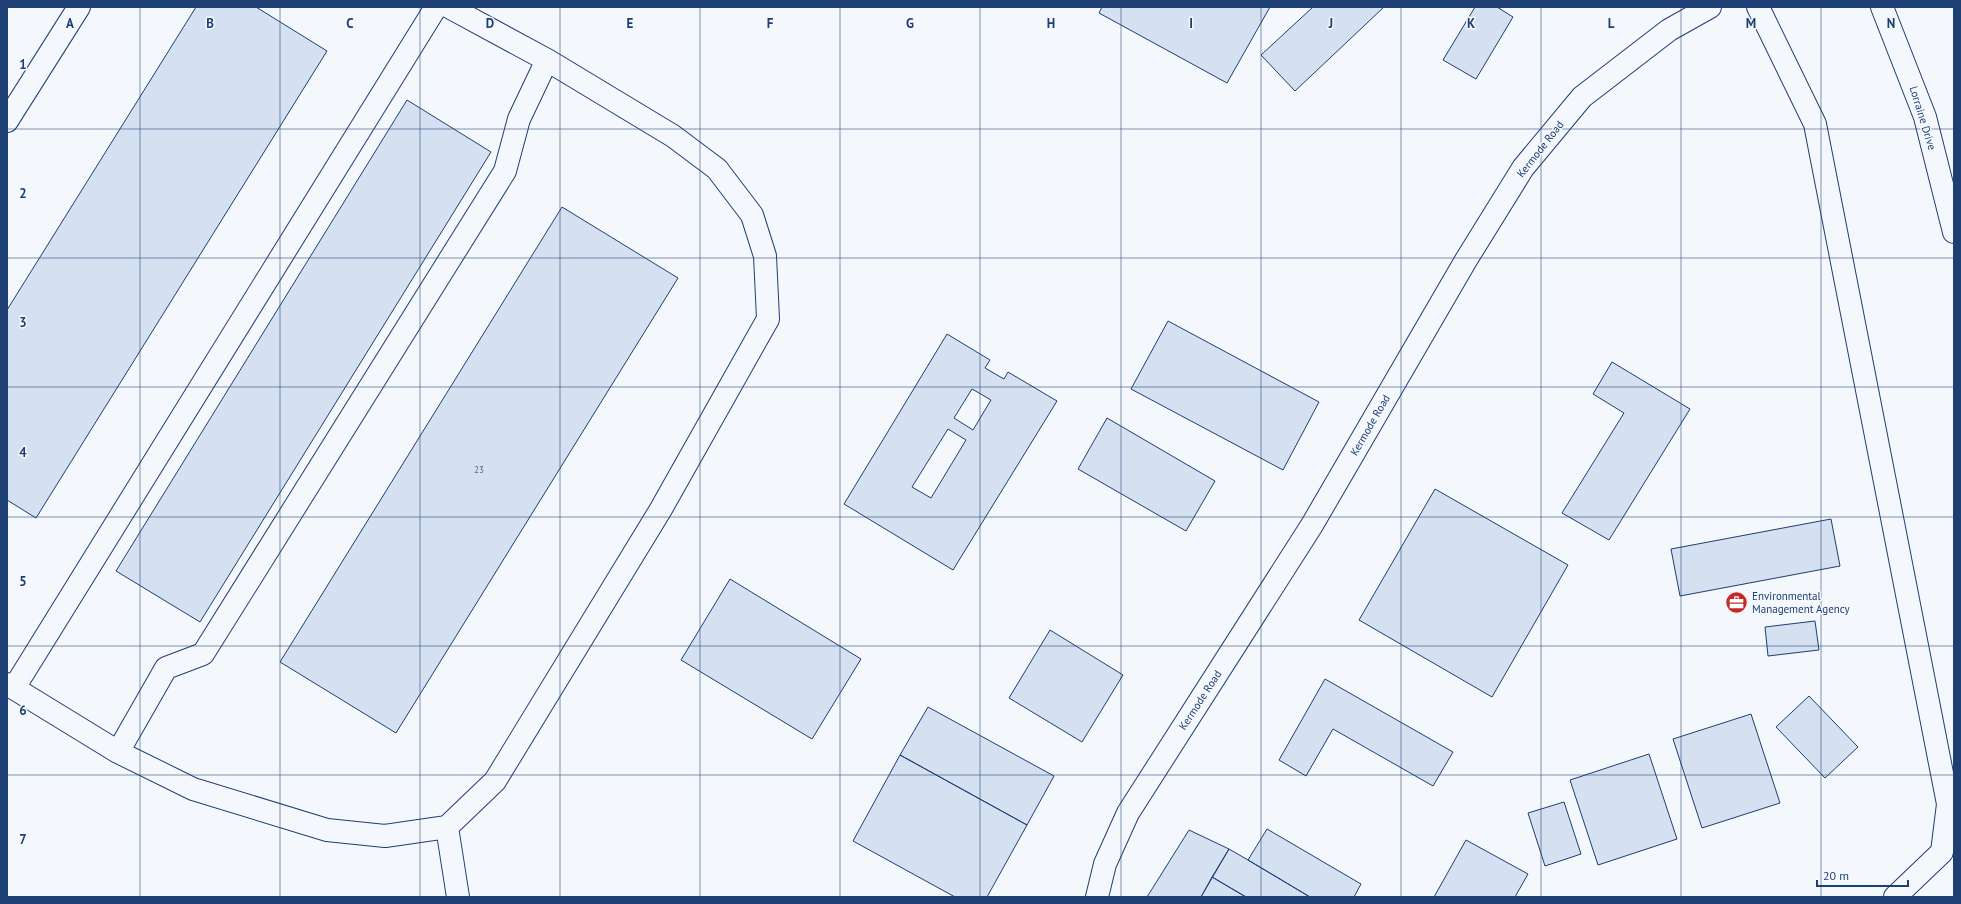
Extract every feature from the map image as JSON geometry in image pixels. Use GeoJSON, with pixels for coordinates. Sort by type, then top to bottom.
{"type":"FeatureCollection","features":[{"type":"Feature","properties":{"kind":"street"},"geometry":{"type":"LineString","coordinates":[[7,121],[79,7]]}},
{"type":"Feature","properties":{"kind":"street"},"geometry":{"type":"LineString","coordinates":[[436,7],[10,686],[118,752],[193,789],[327,830],[385,836],[447,827],[495,781],[661,509],[768,319],[765,256],[752,215],[717,169],[672,136],[546,60],[449,7]]}},
{"type":"Feature","properties":{"kind":"street","name":"Kermode Road"},"geometry":{"type":"LineString","coordinates":[[1097,897],[1105,864],[1128,813],[1312,525],[1466,260],[1523,168],[1582,97],[1669,30],[1710,7]]}},
{"type":"Feature","properties":{"kind":"street"},"geometry":{"type":"LineString","coordinates":[[1758,7],[1815,124],[1948,804],[1942,852],[1895,897]]}},
{"type":"Feature","properties":{"kind":"street","name":"Lorraine Drive"},"geometry":{"type":"LineString","coordinates":[[1882,7],[1925,117],[1954,232]]}},
{"type":"Feature","properties":{"kind":"street"},"geometry":{"type":"LineString","coordinates":[[118,752],[166,668],[203,654],[505,171],[519,119],[546,60]]}},
{"type":"Feature","properties":{"kind":"street"},"geometry":{"type":"LineString","coordinates":[[447,827],[458,897]]}},
{"type":"Feature","properties":{"kind":"building"},"geometry":{"type":"Polygon","coordinates":[[[196,7],[256,7],[327,51],[36,518],[7,500],[7,310],[196,7]]]}},
{"type":"Feature","properties":{"kind":"building"},"geometry":{"type":"Polygon","coordinates":[[[1102,7],[1270,7],[1227,83],[1099,13],[1102,7]]]}},
{"type":"Feature","properties":{"kind":"building"},"geometry":{"type":"Polygon","coordinates":[[[1313,7],[1384,7],[1295,91],[1261,55],[1313,7]]]}},
{"type":"Feature","properties":{"kind":"building"},"geometry":{"type":"Polygon","coordinates":[[[1475,7],[1497,7],[1513,17],[1476,79],[1443,60],[1475,7]]]}},
{"type":"Feature","properties":{"kind":"building"},"geometry":{"type":"Polygon","coordinates":[[[407,100],[491,152],[200,622],[116,571],[407,100]]]}},
{"type":"Feature","properties":{"kind":"building"},"geometry":{"type":"Polygon","coordinates":[[[562,207],[678,278],[396,733],[280,662],[562,207]]]}},
{"type":"Feature","properties":{"kind":"building"},"geometry":{"type":"Polygon","coordinates":[[[1168,321],[1319,402],[1283,470],[1131,389],[1168,321]]]}},
{"type":"Feature","properties":{"kind":"building"},"geometry":{"type":"Polygon","coordinates":[[[947,334],[990,360],[985,368],[1004,379],[1008,372],[1057,401],[953,570],[844,504],[947,334]],[[972,389],[954,418],[973,430],[991,400],[972,389]],[[948,429],[912,487],[931,498],[966,440],[948,429]]]}},
{"type":"Feature","properties":{"kind":"building"},"geometry":{"type":"Polygon","coordinates":[[[1612,362],[1690,409],[1609,540],[1562,513],[1624,413],[1593,394],[1612,362]]]}},
{"type":"Feature","properties":{"kind":"building"},"geometry":{"type":"Polygon","coordinates":[[[1107,418],[1215,481],[1186,531],[1078,469],[1107,418]]]}},
{"type":"Feature","properties":{"kind":"building"},"geometry":{"type":"Polygon","coordinates":[[[1435,489],[1568,565],[1492,697],[1359,620],[1435,489]]]}},
{"type":"Feature","properties":{"kind":"building"},"geometry":{"type":"Polygon","coordinates":[[[1831,519],[1840,566],[1680,596],[1671,549],[1831,519]]]}},
{"type":"Feature","properties":{"kind":"building"},"geometry":{"type":"Polygon","coordinates":[[[730,579],[861,659],[812,739],[681,660],[730,579]]]}},
{"type":"Feature","properties":{"kind":"building"},"geometry":{"type":"Polygon","coordinates":[[[1815,621],[1819,650],[1768,656],[1765,627],[1815,621]]]}},
{"type":"Feature","properties":{"kind":"building"},"geometry":{"type":"Polygon","coordinates":[[[1050,630],[1123,675],[1082,742],[1009,698],[1050,630]]]}},
{"type":"Feature","properties":{"kind":"building"},"geometry":{"type":"Polygon","coordinates":[[[1325,679],[1453,752],[1433,786],[1333,729],[1306,776],[1279,760],[1325,679]]]}},
{"type":"Feature","properties":{"kind":"building"},"geometry":{"type":"Polygon","coordinates":[[[1809,696],[1858,747],[1825,778],[1776,727],[1809,696]]]}},
{"type":"Feature","properties":{"kind":"building"},"geometry":{"type":"Polygon","coordinates":[[[928,707],[1054,776],[1027,825],[900,755],[928,707]]]}},
{"type":"Feature","properties":{"kind":"building"},"geometry":{"type":"Polygon","coordinates":[[[1751,714],[1780,803],[1702,828],[1673,739],[1751,714]]]}},
{"type":"Feature","properties":{"kind":"building"},"geometry":{"type":"Polygon","coordinates":[[[1649,754],[1677,839],[1598,865],[1570,780],[1649,754]]]}},
{"type":"Feature","properties":{"kind":"building"},"geometry":{"type":"Polygon","coordinates":[[[900,755],[1027,825],[987,897],[955,897],[853,841],[900,755]]]}},
{"type":"Feature","properties":{"kind":"building"},"geometry":{"type":"Polygon","coordinates":[[[1564,802],[1581,854],[1545,866],[1528,813],[1564,802]]]}},
{"type":"Feature","properties":{"kind":"building"},"geometry":{"type":"Polygon","coordinates":[[[1267,829],[1361,884],[1354,897],[1310,897],[1248,860],[1267,829]]]}},
{"type":"Feature","properties":{"kind":"building"},"geometry":{"type":"Polygon","coordinates":[[[1189,830],[1229,849],[1201,897],[1147,897],[1189,830]]]}},
{"type":"Feature","properties":{"kind":"building"},"geometry":{"type":"Polygon","coordinates":[[[1466,840],[1528,874],[1515,897],[1434,897],[1466,840]]]}},
{"type":"Feature","properties":{"kind":"building"},"geometry":{"type":"Polygon","coordinates":[[[1229,849],[1310,897],[1246,897],[1212,877],[1229,849]]]}},
{"type":"Feature","properties":{"kind":"building"},"geometry":{"type":"Polygon","coordinates":[[[1212,877],[1246,897],[1201,897],[1212,877]]]}},
{"type":"Feature","properties":{"kind":"place","name":"Environmental Management Agency"},"geometry":{"type":"Point","coordinates":[1737,602]}}]}
